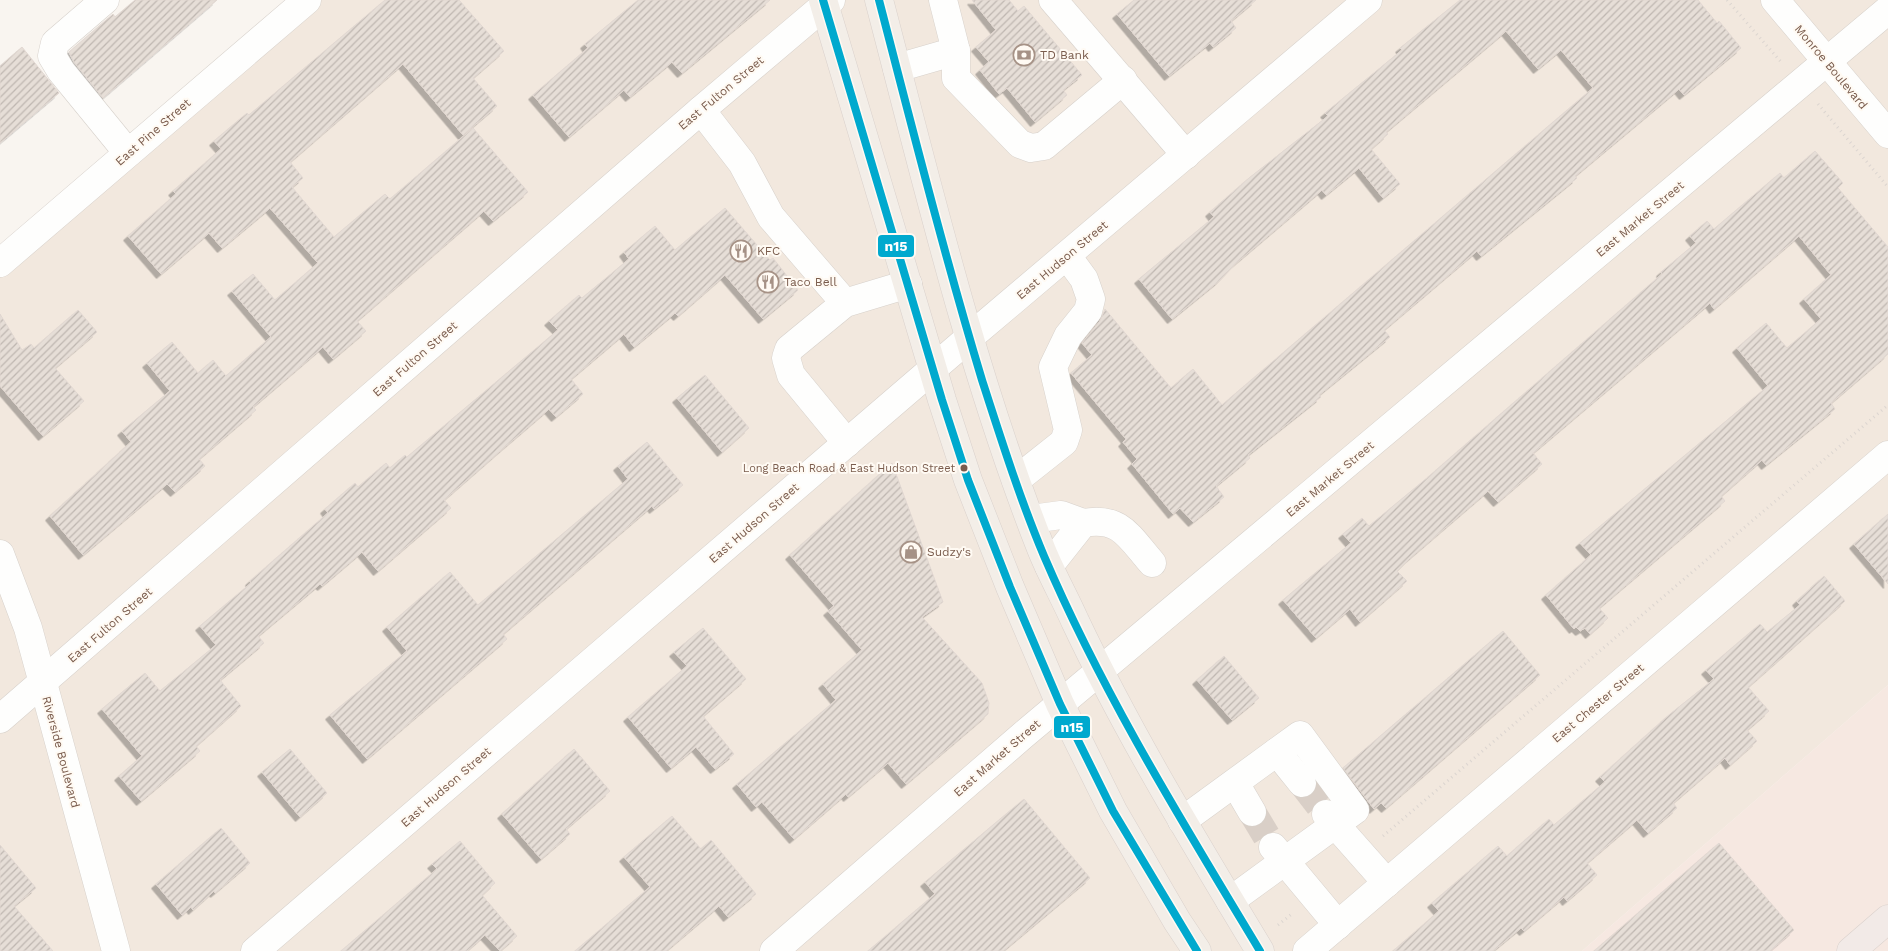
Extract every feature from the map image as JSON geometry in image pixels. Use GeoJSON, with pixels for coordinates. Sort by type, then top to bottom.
{"type":"FeatureCollection","features":[{"type":"Feature","properties":{"kind":"highway"},"geometry":{"type":"LineString","coordinates":[[1851,951],[1888,919]]}},
{"type":"Feature","properties":{"kind":"main road"},"geometry":{"type":"LineString","coordinates":[[879,0],[970,337],[996,425],[1030,519],[1049,566],[1099,672],[1182,821],[1260,951]]}},
{"type":"Feature","properties":{"kind":"main road"},"geometry":{"type":"LineString","coordinates":[[826,2],[933,369],[971,489],[1060,704],[1113,811],[1197,951]]}},
{"type":"Feature","properties":{"kind":"street"},"geometry":{"type":"LineString","coordinates":[[106,0],[55,43],[52,56],[61,72],[128,153]]}},
{"type":"Feature","properties":{"kind":"street","name":"East Pine Street"},"geometry":{"type":"LineString","coordinates":[[0,263],[307,0]]}},
{"type":"Feature","properties":{"kind":"street"},"geometry":{"type":"LineString","coordinates":[[1053,0],[1186,155]]}},
{"type":"Feature","properties":{"kind":"street","name":"East Hudson Street"},"geometry":{"type":"LineString","coordinates":[[255,951],[970,337],[1368,0]]}},
{"type":"Feature","properties":{"kind":"street","name":"Monroe Boulevard"},"geometry":{"type":"LineString","coordinates":[[1775,0],[1888,134]]}},
{"type":"Feature","properties":{"kind":"street","name":"East Fulton Street"},"geometry":{"type":"LineString","coordinates":[[0,719],[826,2]]}},
{"type":"Feature","properties":{"kind":"street"},"geometry":{"type":"LineString","coordinates":[[944,3],[956,51],[956,78],[1020,144],[1031,148],[1044,146],[1123,80]]}},
{"type":"Feature","properties":{"kind":"street","name":"East Market Street"},"geometry":{"type":"LineString","coordinates":[[774,951],[1060,704],[1888,10]]}},
{"type":"Feature","properties":{"kind":"street"},"geometry":{"type":"LineString","coordinates":[[897,68],[956,51]]}},
{"type":"Feature","properties":{"kind":"street"},"geometry":{"type":"LineString","coordinates":[[701,110],[742,163],[771,217],[845,302]]}},
{"type":"Feature","properties":{"kind":"street"},"geometry":{"type":"LineString","coordinates":[[1016,480],[1064,442],[1068,430],[1053,367],[1068,336],[1088,311],[1091,299],[1084,279],[1067,256]]}},
{"type":"Feature","properties":{"kind":"street"},"geometry":{"type":"LineString","coordinates":[[847,443],[791,375],[786,358],[789,349],[845,302],[908,284]]}},
{"type":"Feature","properties":{"kind":"street","name":"East Chester Street"},"geometry":{"type":"LineString","coordinates":[[1307,951],[1888,455]]}},
{"type":"Feature","properties":{"kind":"street"},"geometry":{"type":"LineString","coordinates":[[1030,519],[1061,515],[1083,524],[1100,520],[1113,523],[1124,530],[1152,563]]}},
{"type":"Feature","properties":{"kind":"street"},"geometry":{"type":"LineString","coordinates":[[1049,566],[1083,524]]}},
{"type":"Feature","properties":{"kind":"street","name":"Riverside Boulevard"},"geometry":{"type":"LineString","coordinates":[[0,554],[28,628],[116,951]]}},
{"type":"Feature","properties":{"kind":"street"},"geometry":{"type":"LineString","coordinates":[[1182,821],[1300,735],[1355,810],[1331,819],[1278,855],[1230,901]]}},
{"type":"Feature","properties":{"kind":"street"},"geometry":{"type":"LineString","coordinates":[[1277,752],[1302,783]]}},
{"type":"Feature","properties":{"kind":"street"},"geometry":{"type":"LineString","coordinates":[[1234,782],[1252,812]]}},
{"type":"Feature","properties":{"kind":"street"},"geometry":{"type":"LineString","coordinates":[[1331,819],[1387,883]]}},
{"type":"Feature","properties":{"kind":"street"},"geometry":{"type":"LineString","coordinates":[[1278,855],[1312,897],[1338,925]]}},
{"type":"Feature","properties":{"kind":"path"},"geometry":{"type":"LineString","coordinates":[[1362,855],[1888,405]]}},
{"type":"Feature","properties":{"kind":"path"},"geometry":{"type":"LineString","coordinates":[[1273,928],[1312,897]]}},
{"type":"Feature","properties":{"kind":"shaded area"},"geometry":{"type":"Polygon","coordinates":[[[307,0],[1888,0],[1888,685],[1582,951],[0,951],[0,262],[307,0]]]}},
{"type":"Feature","properties":{"kind":"shaded area"},"geometry":{"type":"Polygon","coordinates":[[[1888,685],[1888,951],[1582,951],[1888,685]]]}},
{"type":"Feature","properties":{"kind":"building"},"geometry":{"type":"Polygon","coordinates":[[[135,0],[217,0],[103,98],[74,62],[69,52],[113,14],[115,17],[135,0]]]}},
{"type":"Feature","properties":{"kind":"building"},"geometry":{"type":"Polygon","coordinates":[[[385,0],[459,0],[504,51],[473,78],[497,106],[463,135],[403,64],[290,162],[303,178],[292,187],[334,237],[385,194],[390,199],[473,128],[528,192],[493,221],[484,211],[357,321],[366,331],[333,359],[323,347],[253,407],[256,410],[199,459],[205,466],[175,492],[167,484],[83,555],[50,516],[131,442],[122,431],[170,391],[147,363],[172,342],[198,373],[213,360],[226,376],[271,337],[232,291],[253,274],[275,300],[318,263],[270,208],[222,248],[209,233],[161,274],[128,236],[176,194],[173,191],[221,149],[214,141],[247,113],[249,115],[385,0]]]}},
{"type":"Feature","properties":{"kind":"building"},"geometry":{"type":"Polygon","coordinates":[[[638,0],[770,0],[682,73],[672,62],[630,97],[624,90],[569,137],[533,95],[588,48],[585,44],[638,0]]]}},
{"type":"Feature","properties":{"kind":"building","name":"TD Bank"},"geometry":{"type":"Polygon","coordinates":[[[972,0],[1009,0],[1018,11],[1024,6],[1082,75],[1063,90],[1067,95],[1035,122],[1007,88],[999,94],[980,70],[989,62],[976,47],[996,30],[972,0]]]}},
{"type":"Feature","properties":{"kind":"building"},"geometry":{"type":"Polygon","coordinates":[[[1134,0],[1256,0],[1231,21],[1236,28],[1213,47],[1210,43],[1169,76],[1117,14],[1134,0]]]}},
{"type":"Feature","properties":{"kind":"building"},"geometry":{"type":"Polygon","coordinates":[[[1460,0],[1698,0],[1717,23],[1719,21],[1741,48],[1684,95],[1679,89],[1575,176],[1577,178],[1481,256],[1477,251],[1384,330],[1390,337],[1319,395],[1321,397],[1248,455],[1250,458],[1216,486],[1224,497],[1193,522],[1180,508],[1173,514],[1132,464],[1137,459],[1123,442],[1126,439],[1071,373],[1092,355],[1082,343],[1100,321],[1105,309],[1171,388],[1193,369],[1222,405],[1593,88],[1561,50],[1538,69],[1506,31],[1386,132],[1388,134],[1371,149],[1400,184],[1383,198],[1359,168],[1326,195],[1322,190],[1235,264],[1220,280],[1172,319],[1139,279],[1214,217],[1210,212],[1249,178],[1328,116],[1325,113],[1402,50],[1400,48],[1460,0]]]}},
{"type":"Feature","properties":{"kind":"building"},"geometry":{"type":"Polygon","coordinates":[[[22,47],[59,93],[0,143],[0,66],[22,47]]]}},
{"type":"Feature","properties":{"kind":"building"},"geometry":{"type":"Polygon","coordinates":[[[1815,151],[1843,183],[1838,188],[1888,247],[1888,354],[1831,403],[1835,409],[1766,465],[1762,460],[1721,496],[1725,501],[1599,608],[1608,618],[1590,634],[1585,628],[1580,631],[1576,627],[1574,629],[1546,595],[1591,555],[1580,543],[1768,386],[1737,348],[1766,323],[1787,348],[1821,319],[1804,299],[1831,275],[1799,236],[1714,309],[1710,303],[1533,453],[1542,464],[1498,502],[1488,491],[1410,558],[1397,571],[1407,581],[1360,622],[1350,609],[1316,638],[1283,600],[1351,543],[1343,534],[1362,518],[1369,526],[1427,478],[1696,243],[1690,236],[1707,221],[1714,229],[1780,173],[1784,178],[1815,151]]]}},
{"type":"Feature","properties":{"kind":"building"},"geometry":{"type":"Polygon","coordinates":[[[725,208],[770,260],[773,258],[798,290],[763,319],[725,275],[678,316],[675,313],[634,347],[624,334],[571,379],[583,394],[556,417],[549,409],[500,451],[444,500],[451,508],[378,571],[362,552],[258,636],[264,643],[220,680],[241,706],[196,746],[200,751],[141,801],[119,776],[142,756],[102,709],[145,673],[160,691],[216,645],[200,626],[251,583],[250,581],[328,513],[325,509],[355,483],[358,487],[386,463],[390,468],[405,455],[407,457],[558,330],[549,321],[579,295],[582,298],[629,259],[624,252],[655,226],[675,250],[725,208]]]}},
{"type":"Feature","properties":{"kind":"building"},"geometry":{"type":"Polygon","coordinates":[[[78,310],[97,332],[55,368],[84,401],[43,436],[0,386],[0,314],[22,350],[31,344],[34,348],[78,310]]]}},
{"type":"Feature","properties":{"kind":"building"},"geometry":{"type":"Polygon","coordinates":[[[705,375],[749,428],[722,452],[677,398],[705,375]]]}},
{"type":"Feature","properties":{"kind":"building"},"geometry":{"type":"Polygon","coordinates":[[[647,442],[683,485],[654,509],[652,506],[503,634],[507,639],[367,759],[330,715],[407,651],[387,627],[450,572],[478,605],[628,479],[618,466],[647,442]]]}},
{"type":"Feature","properties":{"kind":"building"},"geometry":{"type":"Polygon","coordinates":[[[892,463],[943,602],[922,617],[982,683],[989,703],[988,714],[906,784],[888,763],[848,797],[846,794],[794,839],[762,802],[756,807],[737,784],[836,700],[823,684],[862,650],[828,611],[834,606],[790,555],[892,463]]]}},
{"type":"Feature","properties":{"kind":"building"},"geometry":{"type":"Polygon","coordinates":[[[1888,514],[1888,584],[1854,544],[1888,514]]]}},
{"type":"Feature","properties":{"kind":"building"},"geometry":{"type":"Polygon","coordinates":[[[1824,576],[1845,601],[1748,687],[1769,711],[1747,730],[1757,741],[1730,765],[1725,758],[1673,803],[1677,808],[1648,833],[1637,820],[1587,863],[1597,875],[1567,901],[1564,897],[1524,931],[1521,928],[1493,951],[1393,951],[1439,911],[1432,903],[1498,846],[1507,856],[1549,819],[1554,825],[1605,782],[1600,777],[1670,714],[1714,679],[1706,670],[1760,624],[1767,632],[1800,605],[1797,601],[1824,576]]]}},
{"type":"Feature","properties":{"kind":"building"},"geometry":{"type":"Polygon","coordinates":[[[703,628],[746,679],[703,716],[734,754],[715,769],[696,747],[671,768],[628,717],[687,666],[674,652],[703,628]]]}},
{"type":"Feature","properties":{"kind":"building"},"geometry":{"type":"Polygon","coordinates":[[[1503,631],[1540,675],[1386,808],[1381,803],[1374,809],[1343,768],[1503,631]]]}},
{"type":"Feature","properties":{"kind":"building"},"geometry":{"type":"Polygon","coordinates":[[[1224,656],[1259,698],[1232,720],[1197,680],[1224,656]]]}},
{"type":"Feature","properties":{"kind":"building"},"geometry":{"type":"Polygon","coordinates":[[[290,749],[327,793],[300,817],[262,772],[290,749]]]}},
{"type":"Feature","properties":{"kind":"building"},"geometry":{"type":"Polygon","coordinates":[[[574,749],[610,791],[566,829],[570,834],[541,859],[502,814],[574,749]]]}},
{"type":"Feature","properties":{"kind":"building"},"geometry":{"type":"Polygon","coordinates":[[[1024,799],[1090,878],[1003,951],[868,951],[935,894],[925,882],[1024,799]]]}},
{"type":"Feature","properties":{"kind":"building"},"geometry":{"type":"Polygon","coordinates":[[[672,816],[701,849],[711,840],[756,894],[728,917],[719,906],[666,951],[575,951],[650,887],[624,857],[672,816]]]}},
{"type":"Feature","properties":{"kind":"building"},"geometry":{"type":"Polygon","coordinates":[[[221,828],[250,863],[193,910],[191,907],[182,915],[156,884],[221,828]]]}},
{"type":"Feature","properties":{"kind":"building"},"geometry":{"type":"Polygon","coordinates":[[[460,841],[495,883],[482,895],[517,936],[500,951],[485,935],[467,951],[341,951],[437,869],[432,864],[460,841]]]}},
{"type":"Feature","properties":{"kind":"building"},"geometry":{"type":"Polygon","coordinates":[[[1719,843],[1794,930],[1770,951],[1594,951],[1719,843]]]}},
{"type":"Feature","properties":{"kind":"building"},"geometry":{"type":"Polygon","coordinates":[[[0,845],[36,888],[14,906],[53,951],[0,951],[0,845]]]}},
{"type":"Feature","properties":{"kind":"tunnel"},"geometry":{"type":"LineString","coordinates":[[1302,783],[1326,814]]}},
{"type":"Feature","properties":{"kind":"tunnel"},"geometry":{"type":"LineString","coordinates":[[1252,812],[1273,847]]}},
{"type":"Feature","properties":{"kind":"transit line","name":"n15"},"geometry":{"type":"LineString","coordinates":[[823,0],[942,400],[968,480],[1010,587],[1060,704],[1113,811],[1197,951]]}},
{"type":"Feature","properties":{"kind":"transit line","name":"n15"},"geometry":{"type":"LineString","coordinates":[[879,0],[968,333],[1004,447],[1035,534],[1067,607],[1118,708],[1173,806],[1260,951]]}},
{"type":"Feature","properties":{"kind":"place","name":"TD Bank"},"geometry":{"type":"Point","coordinates":[1024,55]}},
{"type":"Feature","properties":{"kind":"place","name":"KFC"},"geometry":{"type":"Point","coordinates":[741,251]}},
{"type":"Feature","properties":{"kind":"place","name":"Taco Bell"},"geometry":{"type":"Point","coordinates":[768,282]}},
{"type":"Feature","properties":{"kind":"place","name":"Long Beach Road & East Hudson Street"},"geometry":{"type":"Point","coordinates":[964,468]}},
{"type":"Feature","properties":{"kind":"place","name":"Sudzy's"},"geometry":{"type":"Point","coordinates":[911,552]}}]}
